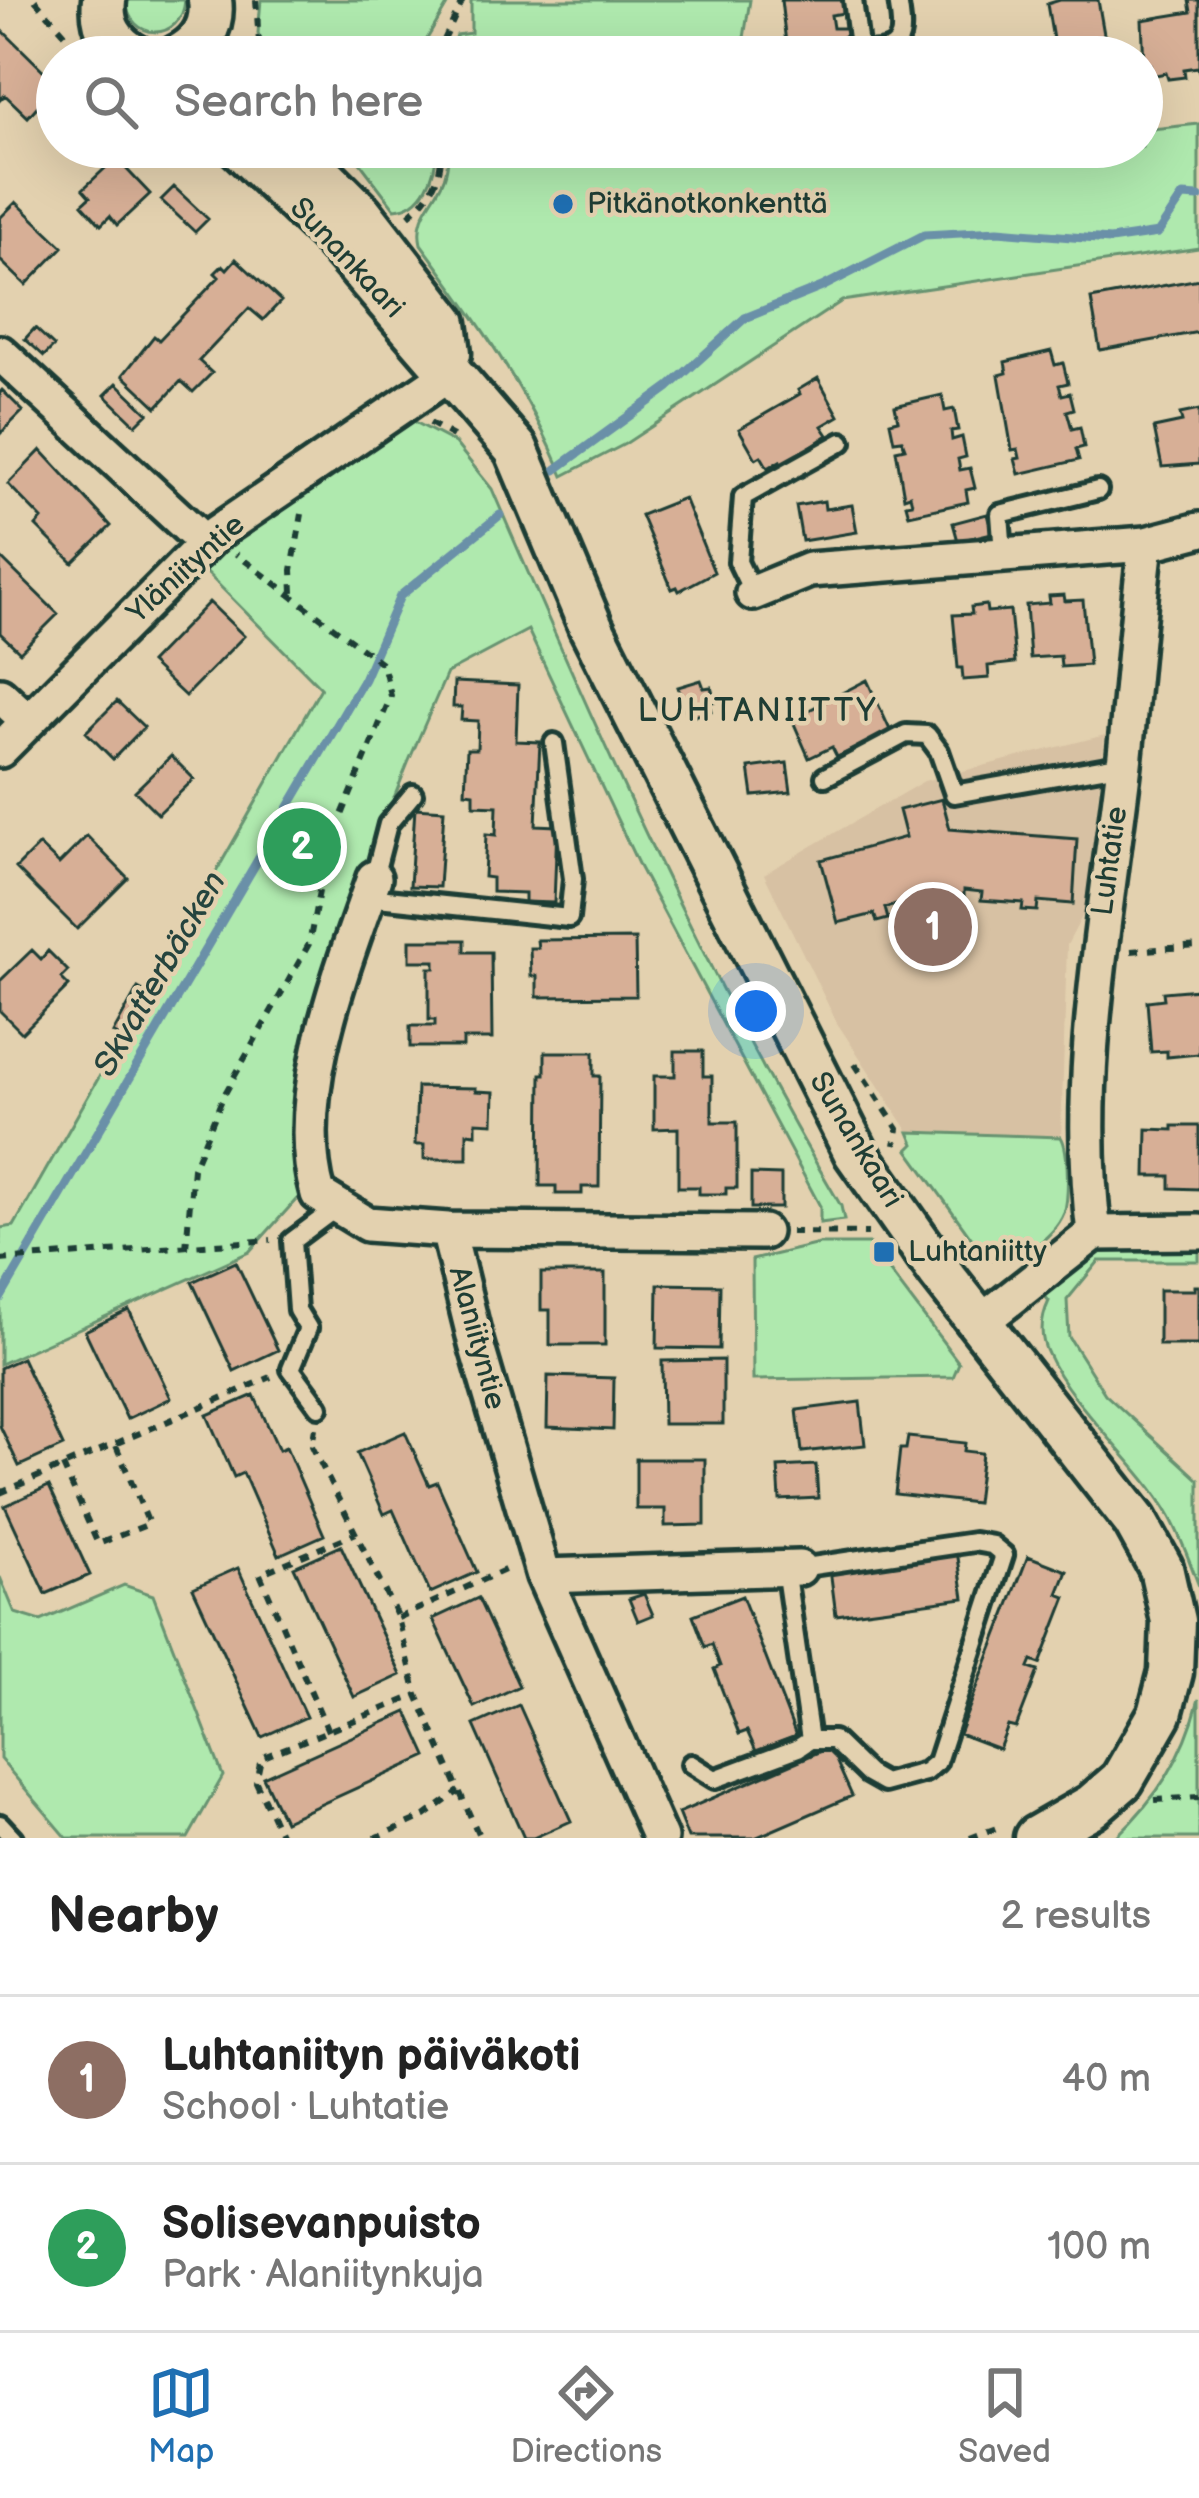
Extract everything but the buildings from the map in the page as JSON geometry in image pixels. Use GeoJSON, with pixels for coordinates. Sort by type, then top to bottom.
{"type":"FeatureCollection","features":[{"type":"Feature","properties":{"kind":"street","name":"Sunankaari"},"geometry":{"type":"LineString","coordinates":[[262,168],[332,235],[516,449],[591,627],[856,1153],[939,1271],[1135,1521],[1161,1568],[1173,1621],[1171,1672],[1160,1714],[1122,1780],[1092,1806],[1036,1838]]}},
{"type":"Feature","properties":{"kind":"street","name":"Sunankaari"},"geometry":{"type":"LineString","coordinates":[[315,168],[361,214],[445,323],[452,372]]}},
{"type":"Feature","properties":{"kind":"street"},"geometry":{"type":"LineString","coordinates":[[0,353],[210,538]]}},
{"type":"Feature","properties":{"kind":"street","name":"Yläniityntie"},"geometry":{"type":"LineString","coordinates":[[0,750],[210,538],[452,372]]}},
{"type":"Feature","properties":{"kind":"street"},"geometry":{"type":"LineString","coordinates":[[753,593],[809,570],[1146,544],[1199,530]]}},
{"type":"Feature","properties":{"kind":"street","name":"Luhtatie"},"geometry":{"type":"LineString","coordinates":[[1094,1233],[1086,1162],[1098,953],[1124,764],[1146,544]]}},
{"type":"Feature","properties":{"kind":"street"},"geometry":{"type":"LineString","coordinates":[[0,695],[28,721]]}},
{"type":"Feature","properties":{"kind":"street"},"geometry":{"type":"LineString","coordinates":[[371,887],[341,973],[315,1078],[310,1166],[318,1194],[367,1224],[448,1230]]}},
{"type":"Feature","properties":{"kind":"street","name":"Alaniityntie"},"geometry":{"type":"LineString","coordinates":[[660,1838],[532,1570],[448,1230],[763,1232]]}},
{"type":"Feature","properties":{"kind":"street"},"geometry":{"type":"LineString","coordinates":[[981,1322],[1094,1233],[1199,1232]]}},
{"type":"Feature","properties":{"kind":"street"},"geometry":{"type":"LineString","coordinates":[[532,1570],[792,1568]]}},
{"type":"Feature","properties":{"kind":"lane"},"geometry":{"type":"LineString","coordinates":[[853,0],[858,36]]}},
{"type":"Feature","properties":{"kind":"lane"},"geometry":{"type":"LineString","coordinates":[[898,0],[901,36]]}},
{"type":"Feature","properties":{"kind":"lane"},"geometry":{"type":"LineString","coordinates":[[753,593],[738,562],[743,496],[842,442]]}},
{"type":"Feature","properties":{"kind":"lane"},"geometry":{"type":"LineString","coordinates":[[1003,554],[1000,514],[1098,490]]}},
{"type":"Feature","properties":{"kind":"lane"},"geometry":{"type":"LineString","coordinates":[[825,776],[906,734],[927,735],[939,751],[954,794],[1124,764]]}},
{"type":"Feature","properties":{"kind":"lane"},"geometry":{"type":"LineString","coordinates":[[413,794],[388,824],[371,887],[569,918],[572,879],[554,743]]}},
{"type":"Feature","properties":{"kind":"lane"},"geometry":{"type":"LineString","coordinates":[[319,1407],[291,1369],[308,1328],[297,1310],[292,1241],[336,1208]]}},
{"type":"Feature","properties":{"kind":"lane"},"geometry":{"type":"LineString","coordinates":[[691,1764],[715,1779],[810,1740],[833,1740],[884,1783],[925,1772],[937,1762],[1004,1555],[992,1544],[974,1542],[792,1568],[810,1740]]}},
{"type":"Feature","properties":{"kind":"lane"},"geometry":{"type":"LineString","coordinates":[[0,1824],[13,1838]]}},
{"type":"Feature","properties":{"kind":"path"},"geometry":{"type":"LineString","coordinates":[[35,0],[90,15]]}},
{"type":"Feature","properties":{"kind":"path"},"geometry":{"type":"LineString","coordinates":[[256,0],[259,36]]}},
{"type":"Feature","properties":{"kind":"path"},"geometry":{"type":"LineString","coordinates":[[446,36],[463,0]]}},
{"type":"Feature","properties":{"kind":"path"},"geometry":{"type":"LineString","coordinates":[[397,225],[433,189],[439,168]]}},
{"type":"Feature","properties":{"kind":"path"},"geometry":{"type":"LineString","coordinates":[[186,1248],[194,1168],[223,1097],[309,944],[326,854],[391,696],[383,664],[210,538]]}},
{"type":"Feature","properties":{"kind":"path"},"geometry":{"type":"LineString","coordinates":[[1098,953],[1199,946]]}},
{"type":"Feature","properties":{"kind":"path"},"geometry":{"type":"LineString","coordinates":[[850,1056],[898,1129],[894,1151]]}},
{"type":"Feature","properties":{"kind":"path"},"geometry":{"type":"LineString","coordinates":[[763,1232],[869,1233]]}},
{"type":"Feature","properties":{"kind":"path"},"geometry":{"type":"LineString","coordinates":[[0,1260],[254,1239],[292,1241]]}},
{"type":"Feature","properties":{"kind":"path"},"geometry":{"type":"LineString","coordinates":[[0,1492],[291,1369]]}},
{"type":"Feature","properties":{"kind":"path"},"geometry":{"type":"LineString","coordinates":[[319,1407],[312,1446],[398,1618],[417,1695],[480,1838]]}},
{"type":"Feature","properties":{"kind":"path"},"geometry":{"type":"LineString","coordinates":[[63,1466],[98,1544],[149,1524],[115,1444]]}},
{"type":"Feature","properties":{"kind":"path"},"geometry":{"type":"LineString","coordinates":[[328,1731],[260,1574],[356,1533]]}},
{"type":"Feature","properties":{"kind":"path"},"geometry":{"type":"LineString","coordinates":[[398,1618],[532,1570]]}},
{"type":"Feature","properties":{"kind":"path"},"geometry":{"type":"LineString","coordinates":[[282,1838],[256,1782],[261,1758],[417,1695]]}},
{"type":"Feature","properties":{"kind":"path"},"geometry":{"type":"LineString","coordinates":[[375,1838],[425,1816],[459,1791]]}},
{"type":"Feature","properties":{"kind":"path"},"geometry":{"type":"LineString","coordinates":[[1150,1800],[1199,1797]]}},
{"type":"Feature","properties":{"kind":"shaded area"},"geometry":{"type":"Polygon","coordinates":[[[1105,735],[1086,909],[1067,945],[1061,1137],[909,1132],[837,1023],[764,874],[924,781],[1105,735]]]}},
{"type":"Feature","properties":{"kind":"green space"},"geometry":{"type":"Polygon","coordinates":[[[126,0],[185,0],[175,24],[155,32],[136,24],[126,0]]]}},
{"type":"Feature","properties":{"kind":"green space"},"geometry":{"type":"Polygon","coordinates":[[[261,0],[450,0],[429,36],[258,33],[261,0]]]}},
{"type":"Feature","properties":{"kind":"green space"},"geometry":{"type":"Polygon","coordinates":[[[471,0],[750,0],[744,36],[456,36],[471,33],[471,0]]]}},
{"type":"Feature","properties":{"kind":"green space"},"geometry":{"type":"Polygon","coordinates":[[[1199,124],[1199,248],[842,301],[625,444],[563,476],[517,385],[421,244],[422,218],[447,168],[1163,168],[1163,128],[1199,124]]]}},
{"type":"Feature","properties":{"kind":"green space"},"geometry":{"type":"Polygon","coordinates":[[[364,168],[434,168],[421,195],[395,209],[364,168]]]}},
{"type":"Feature","properties":{"kind":"green space"},"geometry":{"type":"Polygon","coordinates":[[[409,415],[455,443],[492,489],[655,854],[744,1032],[841,1206],[844,1220],[820,1223],[820,1206],[640,868],[528,630],[447,673],[340,932],[304,1191],[249,1252],[0,1364],[0,1228],[14,1226],[321,688],[197,563],[409,415]]]}},
{"type":"Feature","properties":{"kind":"green space"},"geometry":{"type":"Polygon","coordinates":[[[909,1132],[1061,1137],[1067,1186],[1059,1223],[1019,1255],[985,1257],[908,1150],[914,1144],[909,1132]]]}},
{"type":"Feature","properties":{"kind":"green space"},"geometry":{"type":"Polygon","coordinates":[[[819,1244],[869,1244],[959,1363],[953,1377],[753,1380],[752,1260],[819,1244]]]}},
{"type":"Feature","properties":{"kind":"green space"},"geometry":{"type":"Polygon","coordinates":[[[1106,1247],[1199,1247],[1199,1261],[1099,1261],[1067,1300],[1069,1337],[1105,1394],[1199,1480],[1199,1586],[1170,1517],[1073,1395],[1043,1341],[1049,1301],[1040,1290],[1086,1255],[1106,1247]]]}},
{"type":"Feature","properties":{"kind":"green space"},"geometry":{"type":"Polygon","coordinates":[[[0,1577],[15,1613],[41,1621],[124,1585],[153,1595],[223,1776],[188,1838],[67,1838],[0,1759],[0,1577]]]}},
{"type":"Feature","properties":{"kind":"green space"},"geometry":{"type":"Polygon","coordinates":[[[1199,1699],[1199,1838],[1115,1838],[1168,1775],[1199,1699]]]}},
{"type":"Feature","properties":{"kind":"waterway","name":"Skvatterbäcken"},"geometry":{"type":"LineString","coordinates":[[555,470],[669,387],[745,318],[822,287],[924,235],[998,231],[1110,240],[1158,233],[1183,196],[1199,197]]}},
{"type":"Feature","properties":{"kind":"waterway","name":"Skvatterbäcken"},"geometry":{"type":"LineString","coordinates":[[0,1299],[364,679],[400,596],[500,515]]}},
{"type":"Feature","properties":{"kind":"place","name":"Pitkänotkonkenttä"},"geometry":{"type":"Point","coordinates":[563,204]}},
{"type":"Feature","properties":{"kind":"place","name":"Solisevanpuisto"},"geometry":{"type":"Point","coordinates":[302,847]}},
{"type":"Feature","properties":{"kind":"place","name":"Luhtaniityn päiväkoti"},"geometry":{"type":"Point","coordinates":[933,927]}},
{"type":"Feature","properties":{"kind":"place","name":"Luhtaniitty"},"geometry":{"type":"Point","coordinates":[884,1252]}},
{"type":"Feature","properties":{"kind":"district","name":"LUHTANIITTY"},"geometry":{"type":"Point","coordinates":[758,711]}}]}
